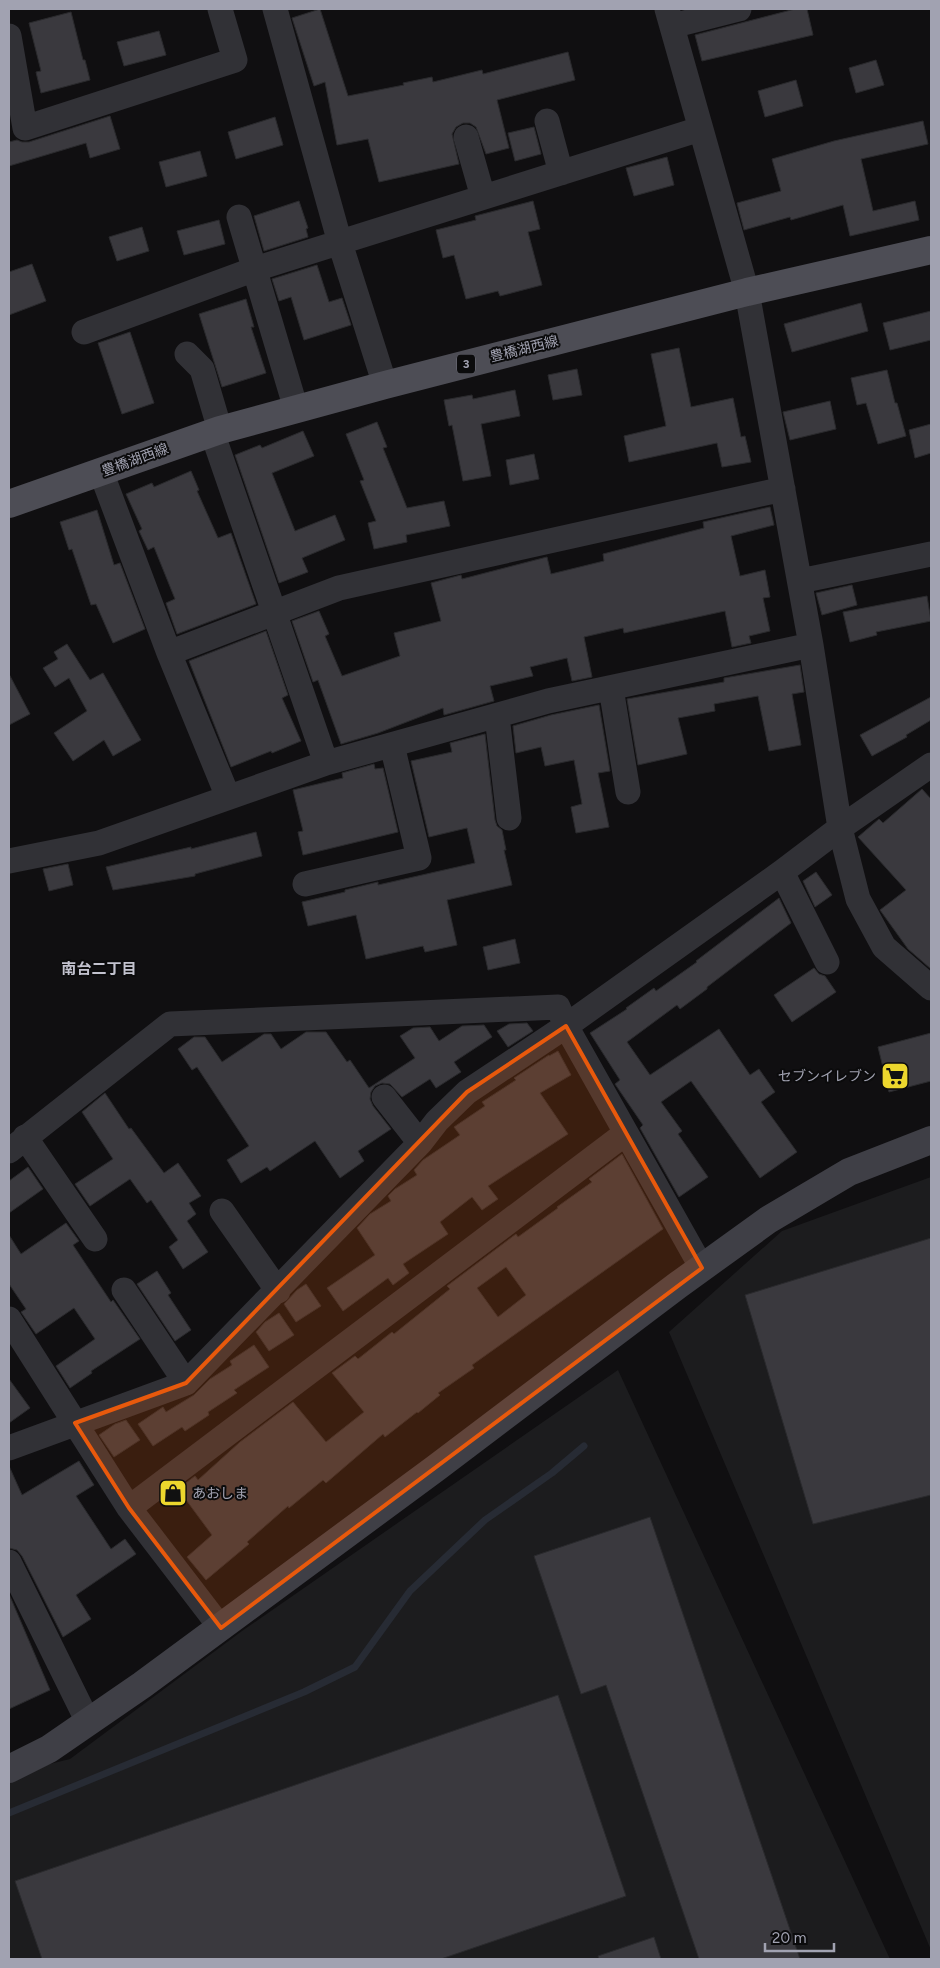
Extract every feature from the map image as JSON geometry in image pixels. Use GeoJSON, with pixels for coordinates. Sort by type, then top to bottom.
{"type":"FeatureCollection","features":[{"type":"Feature","properties":{"kind":"main road","name":"豊橋湖西線"},"geometry":{"type":"LineString","coordinates":[[9,504],[216,431],[385,385],[747,292],[931,250]]}},
{"type":"Feature","properties":{"kind":"street"},"geometry":{"type":"LineString","coordinates":[[9,36],[25,128],[235,60],[220,9]]}},
{"type":"Feature","properties":{"kind":"street"},"geometry":{"type":"LineString","coordinates":[[275,9],[340,243],[385,385]]}},
{"type":"Feature","properties":{"kind":"street"},"geometry":{"type":"LineString","coordinates":[[739,9],[670,18],[747,292],[812,645],[840,828],[858,898],[884,947],[931,988]]}},
{"type":"Feature","properties":{"kind":"street"},"geometry":{"type":"LineString","coordinates":[[547,121],[560,173]]}},
{"type":"Feature","properties":{"kind":"street"},"geometry":{"type":"LineString","coordinates":[[84,332],[254,270],[700,129]]}},
{"type":"Feature","properties":{"kind":"street"},"geometry":{"type":"LineString","coordinates":[[466,137],[483,197]]}},
{"type":"Feature","properties":{"kind":"street"},"geometry":{"type":"LineString","coordinates":[[239,217],[296,409]]}},
{"type":"Feature","properties":{"kind":"street"},"geometry":{"type":"LineString","coordinates":[[187,354],[202,369],[216,431],[274,613],[326,763]]}},
{"type":"Feature","properties":{"kind":"street"},"geometry":{"type":"LineString","coordinates":[[101,472],[169,653],[228,797]]}},
{"type":"Feature","properties":{"kind":"street"},"geometry":{"type":"LineString","coordinates":[[169,653],[339,588],[783,489]]}},
{"type":"Feature","properties":{"kind":"street"},"geometry":{"type":"LineString","coordinates":[[800,581],[931,554]]}},
{"type":"Feature","properties":{"kind":"street"},"geometry":{"type":"LineString","coordinates":[[9,861],[99,843],[326,763],[548,702],[812,645]]}},
{"type":"Feature","properties":{"kind":"street"},"geometry":{"type":"LineString","coordinates":[[610,688],[628,792]]}},
{"type":"Feature","properties":{"kind":"street"},"geometry":{"type":"LineString","coordinates":[[496,716],[509,818]]}},
{"type":"Feature","properties":{"kind":"street"},"geometry":{"type":"LineString","coordinates":[[305,884],[419,858],[392,745]]}},
{"type":"Feature","properties":{"kind":"street"},"geometry":{"type":"LineString","coordinates":[[9,1448],[186,1383],[278,1291],[420,1143],[437,1121],[467,1092],[566,1026],[782,872],[840,828],[929,770]]}},
{"type":"Feature","properties":{"kind":"street"},"geometry":{"type":"LineString","coordinates":[[782,872],[827,962]]}},
{"type":"Feature","properties":{"kind":"street"},"geometry":{"type":"LineString","coordinates":[[95,1239],[14,1140],[170,1024],[558,1007],[566,1026],[702,1268]]}},
{"type":"Feature","properties":{"kind":"street"},"geometry":{"type":"LineString","coordinates":[[384,1097],[420,1143]]}},
{"type":"Feature","properties":{"kind":"street"},"geometry":{"type":"LineString","coordinates":[[129,1508],[626,1133]]}},
{"type":"Feature","properties":{"kind":"street"},"geometry":{"type":"LineString","coordinates":[[9,1769],[49,1749],[221,1628],[768,1220],[843,1175],[931,1140]]}},
{"type":"Feature","properties":{"kind":"street"},"geometry":{"type":"LineString","coordinates":[[222,1211],[278,1291]]}},
{"type":"Feature","properties":{"kind":"street"},"geometry":{"type":"LineString","coordinates":[[124,1290],[186,1383]]}},
{"type":"Feature","properties":{"kind":"street"},"geometry":{"type":"LineString","coordinates":[[9,1320],[129,1508],[221,1628]]}},
{"type":"Feature","properties":{"kind":"street"},"geometry":{"type":"LineString","coordinates":[[9,1562],[88,1722]]}},
{"type":"Feature","properties":{"kind":"highlighted area"},"geometry":{"type":"Polygon","coordinates":[[[566,1026],[702,1268],[221,1628],[129,1508],[75,1423],[186,1383],[467,1092],[566,1026]]]}},
{"type":"Feature","properties":{"kind":"shaded area"},"geometry":{"type":"Polygon","coordinates":[[[931,1177],[931,1950],[669,1332],[782,1231],[931,1177]]]}},
{"type":"Feature","properties":{"kind":"shaded area"},"geometry":{"type":"Polygon","coordinates":[[[618,1370],[890,1959],[9,1959],[9,1774],[70,1759],[242,1631],[618,1370]]]}},
{"type":"Feature","properties":{"kind":"building"},"geometry":{"type":"Polygon","coordinates":[[[320,9],[348,96],[404,85],[403,83],[432,77],[433,82],[482,70],[483,74],[568,52],[575,80],[497,100],[509,148],[486,154],[476,127],[470,123],[463,123],[456,127],[452,134],[459,164],[379,182],[368,139],[337,145],[325,82],[314,86],[292,18],[320,9]]]}},
{"type":"Feature","properties":{"kind":"building"},"geometry":{"type":"Polygon","coordinates":[[[795,9],[807,9],[813,35],[702,61],[695,35],[795,9]]]}},
{"type":"Feature","properties":{"kind":"building"},"geometry":{"type":"Polygon","coordinates":[[[71,12],[90,80],[41,93],[36,72],[41,71],[29,23],[71,12]]]}},
{"type":"Feature","properties":{"kind":"building"},"geometry":{"type":"Polygon","coordinates":[[[159,31],[166,55],[124,66],[117,42],[159,31]]]}},
{"type":"Feature","properties":{"kind":"building"},"geometry":{"type":"Polygon","coordinates":[[[876,60],[884,85],[856,93],[849,68],[876,60]]]}},
{"type":"Feature","properties":{"kind":"building"},"geometry":{"type":"Polygon","coordinates":[[[796,80],[803,106],[765,117],[758,91],[796,80]]]}},
{"type":"Feature","properties":{"kind":"building"},"geometry":{"type":"Polygon","coordinates":[[[110,116],[120,149],[90,158],[86,143],[9,166],[9,142],[17,140],[29,142],[110,116]]]}},
{"type":"Feature","properties":{"kind":"building"},"geometry":{"type":"Polygon","coordinates":[[[275,117],[283,145],[236,159],[228,132],[275,117]]]}},
{"type":"Feature","properties":{"kind":"building"},"geometry":{"type":"Polygon","coordinates":[[[923,121],[928,144],[861,159],[873,211],[915,201],[919,220],[850,236],[843,205],[791,220],[790,217],[744,230],[737,203],[781,191],[772,159],[834,141],[923,121]]]}},
{"type":"Feature","properties":{"kind":"building"},"geometry":{"type":"Polygon","coordinates":[[[534,127],[541,154],[515,161],[508,133],[534,127]]]}},
{"type":"Feature","properties":{"kind":"building"},"geometry":{"type":"Polygon","coordinates":[[[200,151],[207,176],[166,187],[159,162],[200,151]]]}},
{"type":"Feature","properties":{"kind":"building"},"geometry":{"type":"Polygon","coordinates":[[[667,157],[674,185],[634,196],[626,168],[667,157]]]}},
{"type":"Feature","properties":{"kind":"building"},"geometry":{"type":"Polygon","coordinates":[[[299,201],[308,228],[306,229],[308,237],[264,251],[254,216],[299,201]]]}},
{"type":"Feature","properties":{"kind":"building"},"geometry":{"type":"Polygon","coordinates":[[[533,201],[540,229],[528,232],[542,285],[500,296],[498,291],[466,299],[454,255],[443,258],[436,230],[476,220],[475,216],[533,201]]]}},
{"type":"Feature","properties":{"kind":"building"},"geometry":{"type":"Polygon","coordinates":[[[219,220],[225,244],[184,255],[177,231],[219,220]]]}},
{"type":"Feature","properties":{"kind":"building"},"geometry":{"type":"Polygon","coordinates":[[[142,227],[149,251],[117,261],[109,237],[142,227]]]}},
{"type":"Feature","properties":{"kind":"building"},"geometry":{"type":"Polygon","coordinates":[[[32,264],[46,301],[9,315],[9,272],[32,264]]]}},
{"type":"Feature","properties":{"kind":"building"},"geometry":{"type":"Polygon","coordinates":[[[317,265],[329,302],[342,298],[351,325],[304,340],[291,297],[279,301],[272,279],[317,265]]]}},
{"type":"Feature","properties":{"kind":"building"},"geometry":{"type":"Polygon","coordinates":[[[246,299],[254,327],[251,327],[266,373],[222,387],[199,314],[246,299]]]}},
{"type":"Feature","properties":{"kind":"building"},"geometry":{"type":"Polygon","coordinates":[[[861,303],[868,331],[792,352],[784,324],[861,303]]]}},
{"type":"Feature","properties":{"kind":"building"},"geometry":{"type":"Polygon","coordinates":[[[931,311],[931,340],[890,350],[883,323],[931,311]]]}},
{"type":"Feature","properties":{"kind":"building"},"geometry":{"type":"Polygon","coordinates":[[[130,332],[154,403],[122,414],[98,343],[130,332]]]}},
{"type":"Feature","properties":{"kind":"building"},"geometry":{"type":"Polygon","coordinates":[[[679,348],[691,407],[733,398],[741,437],[745,436],[751,462],[722,467],[717,443],[629,462],[624,436],[666,426],[651,354],[679,348]]]}},
{"type":"Feature","properties":{"kind":"building"},"geometry":{"type":"Polygon","coordinates":[[[577,369],[582,395],[553,400],[548,375],[577,369]]]}},
{"type":"Feature","properties":{"kind":"building"},"geometry":{"type":"Polygon","coordinates":[[[887,370],[906,436],[878,444],[866,403],[857,405],[851,378],[887,370]]]}},
{"type":"Feature","properties":{"kind":"building"},"geometry":{"type":"Polygon","coordinates":[[[515,390],[520,416],[481,424],[491,476],[463,481],[452,425],[449,426],[444,400],[472,395],[473,399],[515,390]]]}},
{"type":"Feature","properties":{"kind":"building"},"geometry":{"type":"Polygon","coordinates":[[[830,401],[836,429],[790,440],[783,412],[830,401]]]}},
{"type":"Feature","properties":{"kind":"building"},"geometry":{"type":"Polygon","coordinates":[[[377,422],[387,447],[383,448],[407,508],[444,501],[450,526],[406,535],[407,542],[374,549],[368,523],[376,521],[360,481],[364,480],[346,434],[377,422]]]}},
{"type":"Feature","properties":{"kind":"building"},"geometry":{"type":"Polygon","coordinates":[[[931,424],[931,453],[915,458],[909,430],[931,424]]]}},
{"type":"Feature","properties":{"kind":"building"},"geometry":{"type":"Polygon","coordinates":[[[303,431],[314,456],[272,473],[295,531],[335,515],[345,540],[302,558],[308,572],[279,583],[235,455],[260,445],[262,448],[303,431]]]}},
{"type":"Feature","properties":{"kind":"building"},"geometry":{"type":"Polygon","coordinates":[[[534,454],[539,479],[510,485],[506,460],[534,454]]]}},
{"type":"Feature","properties":{"kind":"building"},"geometry":{"type":"Polygon","coordinates":[[[191,471],[199,490],[197,491],[218,538],[231,533],[256,604],[177,634],[166,603],[175,599],[154,547],[148,550],[139,531],[142,529],[126,494],[152,483],[154,487],[191,471]]]}},
{"type":"Feature","properties":{"kind":"building"},"geometry":{"type":"Polygon","coordinates":[[[770,507],[774,525],[731,536],[740,576],[765,570],[770,597],[763,598],[770,631],[749,636],[751,643],[732,647],[725,611],[624,633],[623,628],[584,637],[592,677],[572,681],[567,658],[530,667],[533,676],[490,686],[494,701],[444,715],[443,708],[378,733],[341,744],[318,680],[313,682],[292,621],[319,611],[329,634],[325,636],[342,676],[400,656],[394,633],[441,621],[431,583],[461,575],[462,579],[547,557],[551,574],[604,561],[603,554],[704,528],[703,522],[770,507]]]}},
{"type":"Feature","properties":{"kind":"building"},"geometry":{"type":"Polygon","coordinates":[[[97,510],[114,565],[120,563],[145,629],[113,643],[96,604],[91,605],[72,549],[69,550],[60,522],[97,510]]]}},
{"type":"Feature","properties":{"kind":"building"},"geometry":{"type":"Polygon","coordinates":[[[852,585],[857,605],[822,615],[816,593],[852,585]]]}},
{"type":"Feature","properties":{"kind":"building"},"geometry":{"type":"Polygon","coordinates":[[[927,596],[931,621],[876,632],[877,635],[850,642],[843,612],[927,596]]]}},
{"type":"Feature","properties":{"kind":"building"},"geometry":{"type":"Polygon","coordinates":[[[266,631],[288,695],[282,698],[301,741],[231,767],[189,661],[266,631]]]}},
{"type":"Feature","properties":{"kind":"building"},"geometry":{"type":"Polygon","coordinates":[[[67,644],[90,680],[103,673],[141,740],[113,756],[104,740],[73,761],[54,733],[87,711],[69,678],[55,687],[43,668],[58,659],[54,652],[67,644]]]}},
{"type":"Feature","properties":{"kind":"building"},"geometry":{"type":"Polygon","coordinates":[[[800,665],[804,692],[792,694],[801,745],[769,751],[758,696],[714,704],[715,711],[678,718],[687,754],[638,765],[627,699],[724,682],[724,678],[800,665]]]}},
{"type":"Feature","properties":{"kind":"building"},"geometry":{"type":"Polygon","coordinates":[[[9,674],[30,714],[9,725],[9,674]]]}},
{"type":"Feature","properties":{"kind":"building"},"geometry":{"type":"Polygon","coordinates":[[[931,697],[931,720],[906,735],[907,737],[872,756],[860,735],[931,697]]]}},
{"type":"Feature","properties":{"kind":"building"},"geometry":{"type":"Polygon","coordinates":[[[599,705],[610,771],[598,773],[609,827],[576,833],[571,807],[582,804],[574,760],[545,766],[541,747],[516,753],[513,726],[551,715],[599,705]]]}},
{"type":"Feature","properties":{"kind":"building"},"geometry":{"type":"Polygon","coordinates":[[[485,734],[495,820],[497,826],[502,830],[506,850],[504,850],[512,885],[447,900],[457,945],[425,952],[423,946],[366,959],[356,915],[308,926],[302,902],[378,882],[378,885],[475,863],[467,828],[429,837],[411,761],[452,752],[450,743],[485,734]]]}},
{"type":"Feature","properties":{"kind":"building"},"geometry":{"type":"Polygon","coordinates":[[[374,764],[375,769],[383,768],[398,832],[303,855],[298,832],[303,831],[293,790],[343,778],[342,773],[374,764]]]}},
{"type":"Feature","properties":{"kind":"building"},"geometry":{"type":"Polygon","coordinates":[[[922,789],[931,799],[931,969],[908,949],[880,910],[906,890],[858,837],[879,819],[883,823],[922,789]]]}},
{"type":"Feature","properties":{"kind":"building"},"geometry":{"type":"Polygon","coordinates":[[[256,832],[262,856],[195,874],[195,876],[113,890],[106,867],[191,847],[191,849],[256,832]]]}},
{"type":"Feature","properties":{"kind":"building"},"geometry":{"type":"Polygon","coordinates":[[[68,864],[73,885],[49,891],[43,869],[68,864]]]}},
{"type":"Feature","properties":{"kind":"building"},"geometry":{"type":"Polygon","coordinates":[[[816,872],[832,895],[815,907],[803,881],[816,872]]]}},
{"type":"Feature","properties":{"kind":"building"},"geometry":{"type":"Polygon","coordinates":[[[779,898],[791,923],[680,1009],[677,1005],[627,1042],[650,1075],[719,1029],[750,1075],[759,1069],[775,1092],[761,1102],[797,1152],[760,1178],[691,1081],[661,1102],[682,1131],[678,1134],[708,1177],[679,1197],[640,1128],[643,1125],[615,1084],[620,1080],[590,1033],[627,1009],[654,988],[656,991],[697,962],[779,898]]]}},
{"type":"Feature","properties":{"kind":"building"},"geometry":{"type":"Polygon","coordinates":[[[515,939],[520,963],[488,970],[483,947],[515,939]]]}},
{"type":"Feature","properties":{"kind":"building"},"geometry":{"type":"Polygon","coordinates":[[[814,968],[819,974],[825,976],[836,992],[792,1022],[774,995],[814,968]]]}},
{"type":"Feature","properties":{"kind":"building"},"geometry":{"type":"Polygon","coordinates":[[[527,1023],[533,1031],[508,1047],[497,1031],[509,1024],[527,1023]]]}},
{"type":"Feature","properties":{"kind":"building"},"geometry":{"type":"Polygon","coordinates":[[[484,1025],[492,1037],[454,1062],[461,1072],[436,1088],[430,1079],[402,1097],[390,1084],[382,1083],[375,1086],[371,1092],[370,1099],[373,1106],[391,1129],[358,1151],[364,1161],[340,1178],[315,1141],[270,1171],[267,1167],[241,1183],[227,1160],[249,1146],[197,1067],[192,1070],[178,1049],[194,1037],[205,1037],[222,1062],[264,1034],[271,1034],[281,1049],[306,1032],[326,1032],[347,1062],[350,1060],[369,1088],[415,1058],[400,1036],[413,1028],[430,1027],[439,1041],[462,1026],[484,1025]]]}},
{"type":"Feature","properties":{"kind":"building"},"geometry":{"type":"Polygon","coordinates":[[[931,1033],[931,1081],[889,1092],[878,1047],[931,1033]]]}},
{"type":"Feature","properties":{"kind":"building"},"geometry":{"type":"Polygon","coordinates":[[[558,1051],[571,1075],[540,1093],[568,1134],[488,1186],[498,1199],[482,1210],[472,1197],[440,1222],[448,1234],[403,1264],[409,1273],[393,1285],[388,1278],[343,1311],[327,1288],[375,1255],[357,1228],[370,1214],[391,1201],[388,1196],[395,1189],[417,1175],[414,1170],[423,1160],[460,1135],[454,1127],[485,1106],[482,1102],[516,1080],[514,1078],[558,1051]]]}},
{"type":"Feature","properties":{"kind":"building"},"geometry":{"type":"Polygon","coordinates":[[[105,1093],[129,1129],[131,1128],[164,1173],[178,1163],[201,1196],[189,1203],[196,1214],[187,1221],[208,1252],[183,1269],[169,1247],[178,1240],[151,1200],[147,1203],[130,1179],[90,1206],[75,1184],[113,1159],[82,1112],[105,1093]]]}},
{"type":"Feature","properties":{"kind":"building"},"geometry":{"type":"Polygon","coordinates":[[[622,1154],[663,1229],[472,1365],[474,1368],[438,1393],[440,1395],[418,1413],[385,1437],[383,1434],[326,1483],[323,1480],[289,1508],[288,1506],[247,1542],[249,1544],[206,1580],[187,1557],[212,1535],[178,1489],[195,1476],[198,1480],[240,1442],[293,1402],[326,1442],[364,1412],[332,1373],[355,1356],[358,1359],[392,1332],[394,1334],[450,1289],[447,1286],[516,1234],[518,1237],[558,1208],[592,1182],[589,1179],[622,1154]],[[506,1267],[477,1288],[498,1317],[526,1295],[506,1267]]]}},
{"type":"Feature","properties":{"kind":"building"},"geometry":{"type":"Polygon","coordinates":[[[28,1167],[43,1189],[9,1213],[9,1181],[28,1167]]]}},
{"type":"Feature","properties":{"kind":"building"},"geometry":{"type":"Polygon","coordinates":[[[66,1223],[79,1241],[73,1245],[111,1302],[113,1300],[140,1339],[91,1371],[92,1373],[70,1388],[56,1366],[95,1339],[74,1308],[36,1334],[21,1312],[26,1309],[9,1284],[9,1235],[21,1254],[66,1223]]]}},
{"type":"Feature","properties":{"kind":"building"},"geometry":{"type":"Polygon","coordinates":[[[931,1238],[931,1495],[813,1524],[745,1295],[931,1238]]]}},
{"type":"Feature","properties":{"kind":"building"},"geometry":{"type":"Polygon","coordinates":[[[157,1271],[171,1293],[168,1295],[191,1330],[175,1341],[137,1284],[157,1271]]]}},
{"type":"Feature","properties":{"kind":"building"},"geometry":{"type":"Polygon","coordinates":[[[306,1284],[321,1306],[296,1322],[284,1304],[297,1290],[306,1284]]]}},
{"type":"Feature","properties":{"kind":"building"},"geometry":{"type":"Polygon","coordinates":[[[279,1313],[294,1335],[269,1351],[256,1332],[265,1322],[279,1313]]]}},
{"type":"Feature","properties":{"kind":"building"},"geometry":{"type":"Polygon","coordinates":[[[254,1345],[269,1367],[234,1390],[237,1393],[208,1412],[209,1415],[185,1431],[182,1427],[153,1446],[138,1424],[163,1407],[166,1412],[194,1395],[210,1379],[232,1365],[230,1361],[254,1345]]]}},
{"type":"Feature","properties":{"kind":"building"},"geometry":{"type":"Polygon","coordinates":[[[9,1379],[30,1408],[9,1423],[9,1379]]]}},
{"type":"Feature","properties":{"kind":"building"},"geometry":{"type":"Polygon","coordinates":[[[126,1420],[140,1440],[114,1457],[99,1435],[115,1424],[126,1420]]]}},
{"type":"Feature","properties":{"kind":"building"},"geometry":{"type":"Polygon","coordinates":[[[79,1461],[94,1485],[76,1496],[111,1549],[125,1539],[136,1554],[76,1595],[91,1619],[63,1637],[22,1556],[17,1550],[9,1548],[9,1466],[22,1495],[79,1461]]]}},
{"type":"Feature","properties":{"kind":"building"},"geometry":{"type":"Polygon","coordinates":[[[650,1517],[800,1959],[699,1959],[606,1685],[581,1694],[534,1556],[650,1517]]]}},
{"type":"Feature","properties":{"kind":"building"},"geometry":{"type":"Polygon","coordinates":[[[9,1594],[50,1690],[9,1709],[9,1594]]]}},
{"type":"Feature","properties":{"kind":"building"},"geometry":{"type":"Polygon","coordinates":[[[558,1695],[626,1896],[441,1959],[42,1959],[15,1881],[558,1695]]]}},
{"type":"Feature","properties":{"kind":"building"},"geometry":{"type":"Polygon","coordinates":[[[654,1937],[661,1959],[599,1959],[598,1956],[654,1937]]]}},
{"type":"Feature","properties":{"kind":"waterway"},"geometry":{"type":"LineString","coordinates":[[9,1813],[304,1692],[355,1667],[410,1591],[485,1520],[552,1473],[584,1446]]}},
{"type":"Feature","properties":{"kind":"place","name":"セブンイレブン"},"geometry":{"type":"Point","coordinates":[895,1076]}},
{"type":"Feature","properties":{"kind":"place","name":"あおしま"},"geometry":{"type":"Point","coordinates":[173,1493]}},
{"type":"Feature","properties":{"kind":"district","name":"南台二丁目"},"geometry":{"type":"Point","coordinates":[99,969]}}]}
